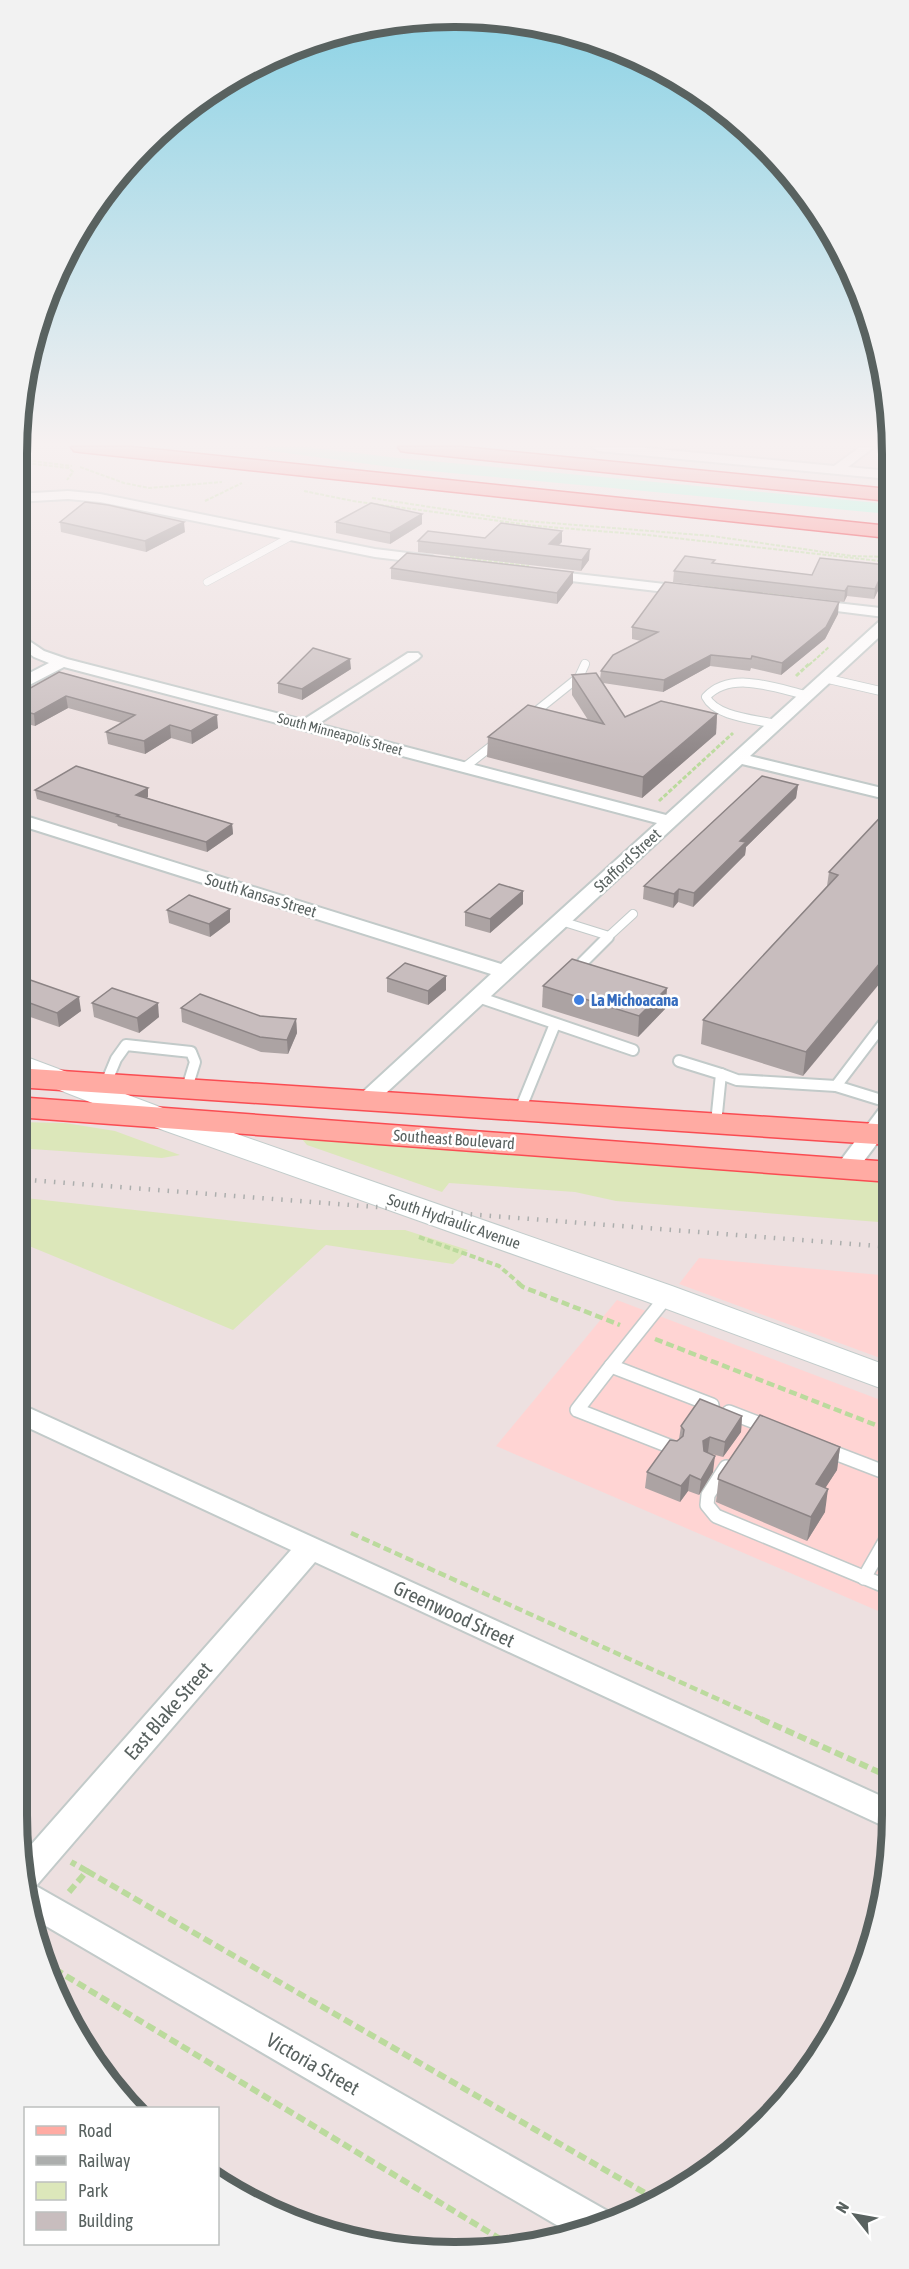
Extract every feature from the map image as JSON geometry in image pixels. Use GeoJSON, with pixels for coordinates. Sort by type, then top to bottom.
{"type":"FeatureCollection","features":[{"type":"Feature","properties":{"kind":"main road","name":"Southeast Boulevard"},"geometry":{"type":"LineString","coordinates":[[27,1078],[716,1124],[882,1126]]}},
{"type":"Feature","properties":{"kind":"main road","name":"Southeast Boulevard"},"geometry":{"type":"LineString","coordinates":[[27,1108],[882,1171]]}},
{"type":"Feature","properties":{"kind":"street"},"geometry":{"type":"LineString","coordinates":[[374,553],[441,562]]}},
{"type":"Feature","properties":{"kind":"street"},"geometry":{"type":"LineString","coordinates":[[531,573],[705,592]]}},
{"type":"Feature","properties":{"kind":"street"},"geometry":{"type":"LineString","coordinates":[[799,603],[882,612]]}},
{"type":"Feature","properties":{"kind":"street","name":"Stafford Street"},"geometry":{"type":"LineString","coordinates":[[365,1100],[882,626]]}},
{"type":"Feature","properties":{"kind":"street","name":"South Minneapolis Street"},"geometry":{"type":"LineString","coordinates":[[27,645],[39,654],[62,663],[669,821]]}},
{"type":"Feature","properties":{"kind":"street"},"geometry":{"type":"LineString","coordinates":[[306,725],[412,656]]}},
{"type":"Feature","properties":{"kind":"street"},"geometry":{"type":"LineString","coordinates":[[27,681],[62,663]]}},
{"type":"Feature","properties":{"kind":"street"},"geometry":{"type":"LineString","coordinates":[[738,758],[882,793]]}},
{"type":"Feature","properties":{"kind":"street","name":"South Kansas Street"},"geometry":{"type":"LineString","coordinates":[[27,821],[505,972]]}},
{"type":"Feature","properties":{"kind":"street","name":"South Hydraulic Avenue"},"geometry":{"type":"LineString","coordinates":[[27,1066],[157,1117],[667,1296],[882,1377]]}},
{"type":"Feature","properties":{"kind":"street"},"geometry":{"type":"LineString","coordinates":[[846,1169],[882,1129]]}},
{"type":"Feature","properties":{"kind":"street","name":"Greenwood Street"},"geometry":{"type":"LineString","coordinates":[[27,1416],[882,1811]]}},
{"type":"Feature","properties":{"kind":"street","name":"East Blake Street"},"geometry":{"type":"LineString","coordinates":[[31,1869],[309,1548]]}},
{"type":"Feature","properties":{"kind":"street","name":"Victoria Street"},"geometry":{"type":"LineString","coordinates":[[36,1903],[586,2221]]}},
{"type":"Feature","properties":{"kind":"lane"},"geometry":{"type":"LineString","coordinates":[[207,582],[261,553]]}},
{"type":"Feature","properties":{"kind":"lane"},"geometry":{"type":"LineString","coordinates":[[518,725],[579,677],[585,664]]}},
{"type":"Feature","properties":{"kind":"lane"},"geometry":{"type":"LineString","coordinates":[[824,678],[882,691]]}},
{"type":"Feature","properties":{"kind":"lane"},"geometry":{"type":"LineString","coordinates":[[775,723],[723,711],[710,705],[706,697],[709,691],[721,685],[739,682],[806,695]]}},
{"type":"Feature","properties":{"kind":"lane"},"geometry":{"type":"LineString","coordinates":[[465,767],[509,732]]}},
{"type":"Feature","properties":{"kind":"lane"},"geometry":{"type":"LineString","coordinates":[[583,962],[633,914]]}},
{"type":"Feature","properties":{"kind":"lane"},"geometry":{"type":"LineString","coordinates":[[561,921],[609,936]]}},
{"type":"Feature","properties":{"kind":"lane"},"geometry":{"type":"LineString","coordinates":[[478,997],[633,1050]]}},
{"type":"Feature","properties":{"kind":"lane"},"geometry":{"type":"LineString","coordinates":[[520,1110],[555,1024]]}},
{"type":"Feature","properties":{"kind":"lane"},"geometry":{"type":"LineString","coordinates":[[836,1086],[882,1028]]}},
{"type":"Feature","properties":{"kind":"lane"},"geometry":{"type":"LineString","coordinates":[[679,1061],[737,1080],[836,1086],[882,1099]]}},
{"type":"Feature","properties":{"kind":"lane"},"geometry":{"type":"LineString","coordinates":[[716,1124],[720,1074]]}},
{"type":"Feature","properties":{"kind":"lane"},"geometry":{"type":"LineString","coordinates":[[667,1296],[577,1410],[674,1448]]}},
{"type":"Feature","properties":{"kind":"lane"},"geometry":{"type":"LineString","coordinates":[[611,1366],[754,1427],[777,1431]]}},
{"type":"Feature","properties":{"kind":"lane"},"geometry":{"type":"LineString","coordinates":[[819,1447],[882,1470]]}},
{"type":"Feature","properties":{"kind":"lane"},"geometry":{"type":"LineString","coordinates":[[709,1461],[729,1464],[708,1495],[707,1505],[716,1516],[882,1585]]}},
{"type":"Feature","properties":{"kind":"lane"},"geometry":{"type":"LineString","coordinates":[[864,1578],[882,1546]]}},
{"type":"Feature","properties":{"kind":"path"},"geometry":{"type":"LineString","coordinates":[[808,553],[882,561]]}},
{"type":"Feature","properties":{"kind":"path"},"geometry":{"type":"LineString","coordinates":[[830,553],[882,557]]}},
{"type":"Feature","properties":{"kind":"path"},"geometry":{"type":"LineString","coordinates":[[507,563],[514,554]]}},
{"type":"Feature","properties":{"kind":"path"},"geometry":{"type":"LineString","coordinates":[[412,1235],[500,1266],[523,1287],[882,1427]]}},
{"type":"Feature","properties":{"kind":"path"},"geometry":{"type":"LineString","coordinates":[[351,1533],[882,1773]]}},
{"type":"Feature","properties":{"kind":"path"},"geometry":{"type":"LineString","coordinates":[[87,1871],[649,2195]]}},
{"type":"Feature","properties":{"kind":"path"},"geometry":{"type":"LineString","coordinates":[[57,1971],[500,2239]]}},
{"type":"Feature","properties":{"kind":"shaded area"},"geometry":{"type":"Polygon","coordinates":[[[699,1258],[882,1275],[882,1359],[679,1284],[699,1258]]]}},
{"type":"Feature","properties":{"kind":"shaded area"},"geometry":{"type":"Polygon","coordinates":[[[617,1300],[882,1401],[882,1613],[496,1446],[617,1300]]]}},
{"type":"Feature","properties":{"kind":"green space"},"geometry":{"type":"Polygon","coordinates":[[[27,1122],[65,1123],[115,1131],[180,1155],[162,1158],[27,1149],[27,1122]]]}},
{"type":"Feature","properties":{"kind":"green space"},"geometry":{"type":"Polygon","coordinates":[[[309,1136],[882,1179],[882,1222],[616,1201],[575,1192],[449,1183],[442,1192],[307,1145],[302,1139],[309,1136]]]}},
{"type":"Feature","properties":{"kind":"green space"},"geometry":{"type":"Polygon","coordinates":[[[27,1198],[319,1230],[405,1230],[468,1250],[453,1264],[326,1245],[233,1330],[27,1245],[27,1198]]]}},
{"type":"Feature","properties":{"kind":"building"},"geometry":{"type":"Polygon","coordinates":[[[407,553],[573,572],[557,593],[391,568],[407,553]]]}},
{"type":"Feature","properties":{"kind":"building"},"geometry":{"type":"Polygon","coordinates":[[[521,553],[587,553],[582,560],[521,553]]]}},
{"type":"Feature","properties":{"kind":"building"},"geometry":{"type":"Polygon","coordinates":[[[685,556],[715,560],[712,563],[812,575],[820,558],[882,565],[882,574],[875,589],[848,586],[845,591],[674,571],[685,556]]]}},
{"type":"Feature","properties":{"kind":"building"},"geometry":{"type":"Polygon","coordinates":[[[665,582],[839,602],[826,627],[782,663],[752,656],[751,659],[711,655],[664,680],[601,671],[613,655],[658,632],[632,627],[665,582]]]}},
{"type":"Feature","properties":{"kind":"building"},"geometry":{"type":"Polygon","coordinates":[[[313,648],[350,659],[302,689],[278,683],[313,648]]]}},
{"type":"Feature","properties":{"kind":"building"},"geometry":{"type":"Polygon","coordinates":[[[59,672],[217,715],[191,731],[170,725],[144,741],[106,732],[135,715],[66,696],[34,714],[27,712],[27,690],[59,672]]]}},
{"type":"Feature","properties":{"kind":"building"},"geometry":{"type":"Polygon","coordinates":[[[596,673],[625,717],[661,701],[717,714],[643,777],[488,737],[528,705],[604,724],[572,675],[596,673]]]}},
{"type":"Feature","properties":{"kind":"building"},"geometry":{"type":"Polygon","coordinates":[[[76,766],[148,788],[136,795],[232,824],[206,842],[35,790],[76,766]]]}},
{"type":"Feature","properties":{"kind":"building"},"geometry":{"type":"Polygon","coordinates":[[[762,776],[798,785],[740,841],[746,842],[694,893],[679,889],[674,894],[644,886],[762,776]]]}},
{"type":"Feature","properties":{"kind":"building"},"geometry":{"type":"Polygon","coordinates":[[[882,816],[882,961],[806,1052],[703,1020],[838,875],[829,872],[882,816]]]}},
{"type":"Feature","properties":{"kind":"building"},"geometry":{"type":"Polygon","coordinates":[[[499,884],[523,891],[490,919],[465,912],[499,884]]]}},
{"type":"Feature","properties":{"kind":"building"},"geometry":{"type":"Polygon","coordinates":[[[189,895],[230,909],[209,924],[167,910],[189,895]]]}},
{"type":"Feature","properties":{"kind":"building"},"geometry":{"type":"Polygon","coordinates":[[[572,959],[667,988],[639,1016],[543,986],[572,959]]]}},
{"type":"Feature","properties":{"kind":"building"},"geometry":{"type":"Polygon","coordinates":[[[405,963],[446,976],[428,991],[387,978],[405,963]]]}},
{"type":"Feature","properties":{"kind":"building"},"geometry":{"type":"Polygon","coordinates":[[[27,979],[79,997],[57,1013],[27,1002],[27,979]]]}},
{"type":"Feature","properties":{"kind":"building"},"geometry":{"type":"Polygon","coordinates":[[[112,988],[158,1003],[137,1018],[92,1003],[112,988]]]}},
{"type":"Feature","properties":{"kind":"building"},"geometry":{"type":"Polygon","coordinates":[[[200,994],[260,1016],[296,1019],[287,1040],[260,1037],[181,1008],[200,994]]]}},
{"type":"Feature","properties":{"kind":"building"},"geometry":{"type":"Polygon","coordinates":[[[700,1399],[742,1416],[725,1442],[710,1437],[703,1441],[704,1451],[715,1456],[701,1480],[690,1475],[681,1486],[647,1472],[670,1440],[677,1441],[683,1436],[684,1430],[681,1426],[700,1399]]]}},
{"type":"Feature","properties":{"kind":"building"},"geometry":{"type":"Polygon","coordinates":[[[760,1415],[840,1447],[816,1484],[828,1489],[811,1517],[718,1479],[760,1415]]]}},
{"type":"Feature","properties":{"kind":"railway"},"geometry":{"type":"LineString","coordinates":[[27,1180],[882,1246]]}},
{"type":"Feature","properties":{"kind":"place","name":"La Michoacana"},"geometry":{"type":"Point","coordinates":[579,1000]}}]}
